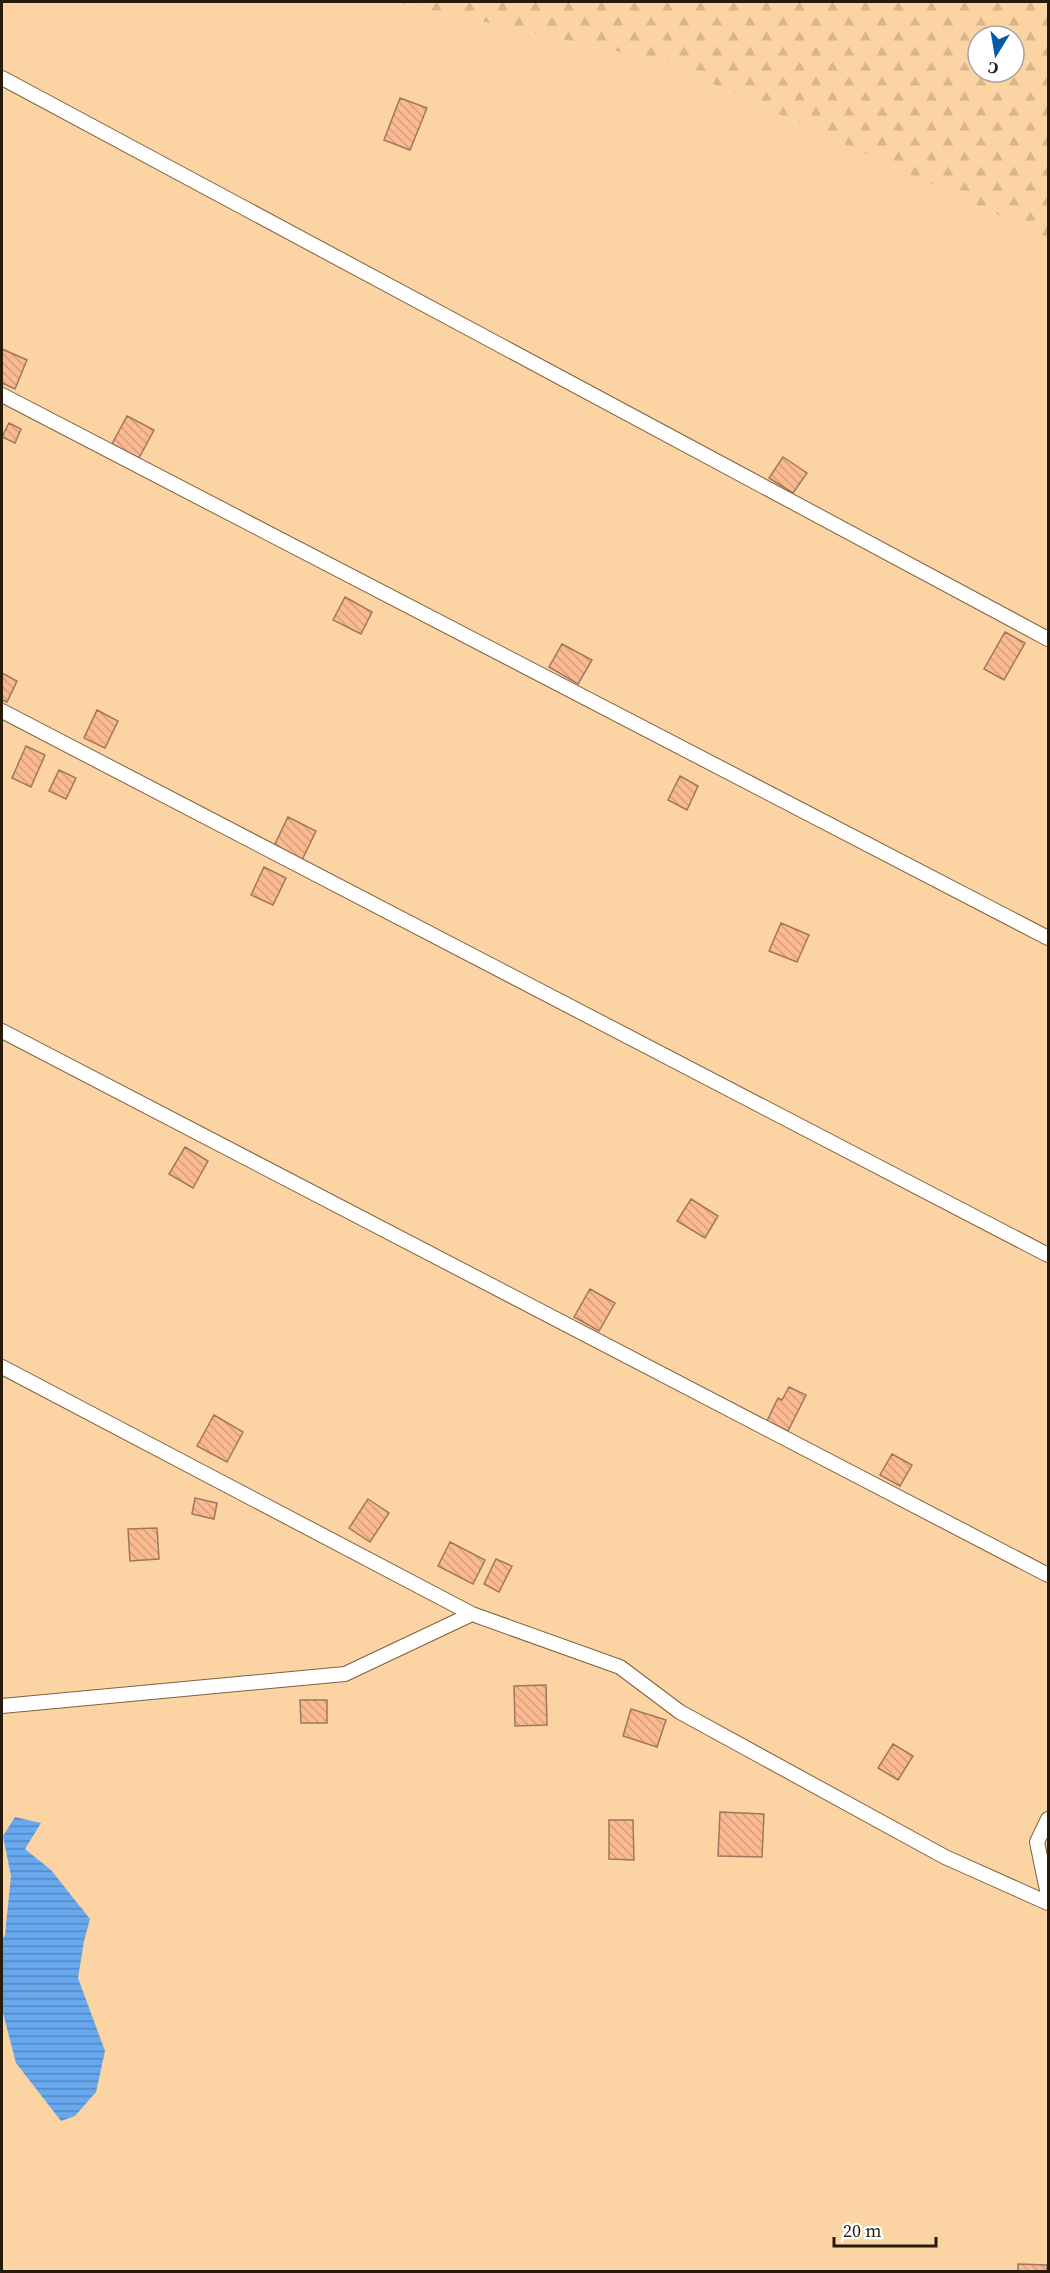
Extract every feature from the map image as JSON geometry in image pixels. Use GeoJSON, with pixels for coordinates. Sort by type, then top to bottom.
{"type":"FeatureCollection","features":[{"type":"Feature","properties":{"kind":"lane"},"geometry":{"type":"LineString","coordinates":[[2,78],[1048,639]]}},
{"type":"Feature","properties":{"kind":"lane"},"geometry":{"type":"LineString","coordinates":[[2,395],[1048,938]]}},
{"type":"Feature","properties":{"kind":"lane"},"geometry":{"type":"LineString","coordinates":[[2,711],[1048,1255]]}},
{"type":"Feature","properties":{"kind":"lane"},"geometry":{"type":"LineString","coordinates":[[2,1031],[1048,1575]]}},
{"type":"Feature","properties":{"kind":"lane"},"geometry":{"type":"LineString","coordinates":[[2,1367],[472,1614],[620,1667],[681,1712],[711,1729],[945,1857],[1048,1903]]}},
{"type":"Feature","properties":{"kind":"lane"},"geometry":{"type":"LineString","coordinates":[[2,1706],[345,1674],[472,1614]]}},
{"type":"Feature","properties":{"kind":"lane"},"geometry":{"type":"LineString","coordinates":[[1048,1819],[1037,1842],[1048,1895]]}},
{"type":"Feature","properties":{"kind":"green space"},"geometry":{"type":"Polygon","coordinates":[[[2,2],[394,2],[665,62],[1048,238],[1048,2271],[2,2272],[2,2]]]}},
{"type":"Feature","properties":{"kind":"green space"},"geometry":{"type":"Polygon","coordinates":[[[394,2],[1048,2],[1048,238],[665,62],[394,2]]]}},
{"type":"Feature","properties":{"kind":"water"},"geometry":{"type":"Polygon","coordinates":[[[15,1817],[41,1823],[25,1849],[51,1870],[90,1919],[78,1978],[105,2051],[96,2092],[75,2116],[61,2121],[16,2063],[2,2009],[2,1941],[5,1935],[11,1876],[3,1836],[15,1817]]]}},
{"type":"Feature","properties":{"kind":"building"},"geometry":{"type":"Polygon","coordinates":[[[400,98],[427,108],[410,150],[384,140],[400,98]]]}},
{"type":"Feature","properties":{"kind":"building"},"geometry":{"type":"Polygon","coordinates":[[[2,349],[27,360],[15,389],[2,383],[2,349]]]}},
{"type":"Feature","properties":{"kind":"building"},"geometry":{"type":"Polygon","coordinates":[[[127,416],[154,430],[139,458],[112,444],[127,416]]]}},
{"type":"Feature","properties":{"kind":"building"},"geometry":{"type":"Polygon","coordinates":[[[9,423],[21,429],[15,443],[2,437],[9,423]]]}},
{"type":"Feature","properties":{"kind":"building"},"geometry":{"type":"Polygon","coordinates":[[[783,457],[807,473],[793,493],[769,478],[783,457]]]}},
{"type":"Feature","properties":{"kind":"building"},"geometry":{"type":"Polygon","coordinates":[[[345,597],[372,612],[361,634],[333,620],[345,597]]]}},
{"type":"Feature","properties":{"kind":"building"},"geometry":{"type":"Polygon","coordinates":[[[1005,632],[1025,643],[1004,680],[984,669],[1005,632]]]}},
{"type":"Feature","properties":{"kind":"building"},"geometry":{"type":"Polygon","coordinates":[[[562,644],[592,660],[578,684],[549,667],[562,644]]]}},
{"type":"Feature","properties":{"kind":"building"},"geometry":{"type":"Polygon","coordinates":[[[2,673],[17,681],[7,702],[2,700],[2,673]]]}},
{"type":"Feature","properties":{"kind":"building"},"geometry":{"type":"Polygon","coordinates":[[[97,710],[118,721],[105,748],[84,738],[97,710]]]}},
{"type":"Feature","properties":{"kind":"building"},"geometry":{"type":"Polygon","coordinates":[[[26,746],[45,755],[31,787],[12,778],[26,746]]]}},
{"type":"Feature","properties":{"kind":"building"},"geometry":{"type":"Polygon","coordinates":[[[59,770],[76,778],[66,799],[49,791],[59,770]]]}},
{"type":"Feature","properties":{"kind":"building"},"geometry":{"type":"Polygon","coordinates":[[[680,776],[698,786],[687,810],[668,800],[680,776]]]}},
{"type":"Feature","properties":{"kind":"building"},"geometry":{"type":"Polygon","coordinates":[[[288,817],[316,831],[302,860],[274,846],[288,817]]]}},
{"type":"Feature","properties":{"kind":"building"},"geometry":{"type":"Polygon","coordinates":[[[264,867],[286,878],[273,905],[251,895],[264,867]]]}},
{"type":"Feature","properties":{"kind":"building"},"geometry":{"type":"Polygon","coordinates":[[[781,923],[809,935],[797,962],[769,951],[781,923]]]}},
{"type":"Feature","properties":{"kind":"building"},"geometry":{"type":"Polygon","coordinates":[[[185,1147],[208,1161],[193,1188],[169,1174],[185,1147]]]}},
{"type":"Feature","properties":{"kind":"building"},"geometry":{"type":"Polygon","coordinates":[[[691,1199],[718,1216],[705,1238],[677,1221],[691,1199]]]}},
{"type":"Feature","properties":{"kind":"building"},"geometry":{"type":"Polygon","coordinates":[[[590,1289],[615,1303],[599,1331],[574,1317],[590,1289]]]}},
{"type":"Feature","properties":{"kind":"building"},"geometry":{"type":"Polygon","coordinates":[[[789,1387],[806,1395],[788,1431],[767,1421],[778,1398],[782,1400],[789,1387]]]}},
{"type":"Feature","properties":{"kind":"building"},"geometry":{"type":"Polygon","coordinates":[[[214,1415],[243,1432],[227,1462],[197,1446],[214,1415]]]}},
{"type":"Feature","properties":{"kind":"building"},"geometry":{"type":"Polygon","coordinates":[[[892,1454],[912,1465],[900,1486],[880,1475],[892,1454]]]}},
{"type":"Feature","properties":{"kind":"building"},"geometry":{"type":"Polygon","coordinates":[[[195,1498],[217,1503],[214,1519],[192,1514],[195,1498]]]}},
{"type":"Feature","properties":{"kind":"building"},"geometry":{"type":"Polygon","coordinates":[[[368,1499],[389,1513],[370,1542],[349,1528],[368,1499]]]}},
{"type":"Feature","properties":{"kind":"building"},"geometry":{"type":"Polygon","coordinates":[[[157,1528],[159,1559],[130,1561],[128,1529],[157,1528]]]}},
{"type":"Feature","properties":{"kind":"building"},"geometry":{"type":"Polygon","coordinates":[[[450,1542],[485,1560],[473,1584],[438,1566],[450,1542]]]}},
{"type":"Feature","properties":{"kind":"building"},"geometry":{"type":"Polygon","coordinates":[[[496,1559],[512,1566],[499,1592],[484,1584],[496,1559]]]}},
{"type":"Feature","properties":{"kind":"building"},"geometry":{"type":"Polygon","coordinates":[[[546,1685],[547,1725],[515,1726],[514,1686],[546,1685]]]}},
{"type":"Feature","properties":{"kind":"building"},"geometry":{"type":"Polygon","coordinates":[[[300,1700],[327,1700],[327,1723],[301,1723],[300,1700]]]}},
{"type":"Feature","properties":{"kind":"building"},"geometry":{"type":"Polygon","coordinates":[[[631,1709],[666,1720],[657,1747],[623,1736],[631,1709]]]}},
{"type":"Feature","properties":{"kind":"building"},"geometry":{"type":"Polygon","coordinates":[[[893,1744],[913,1756],[898,1780],[878,1768],[893,1744]]]}},
{"type":"Feature","properties":{"kind":"building"},"geometry":{"type":"Polygon","coordinates":[[[720,1812],[764,1814],[762,1857],[718,1856],[720,1812]]]}},
{"type":"Feature","properties":{"kind":"building"},"geometry":{"type":"Polygon","coordinates":[[[609,1820],[633,1820],[634,1860],[609,1859],[609,1820]]]}},
{"type":"Feature","properties":{"kind":"building"},"geometry":{"type":"Polygon","coordinates":[[[1018,2264],[1047,2265],[1047,2272],[1018,2272],[1018,2264]]]}}]}
